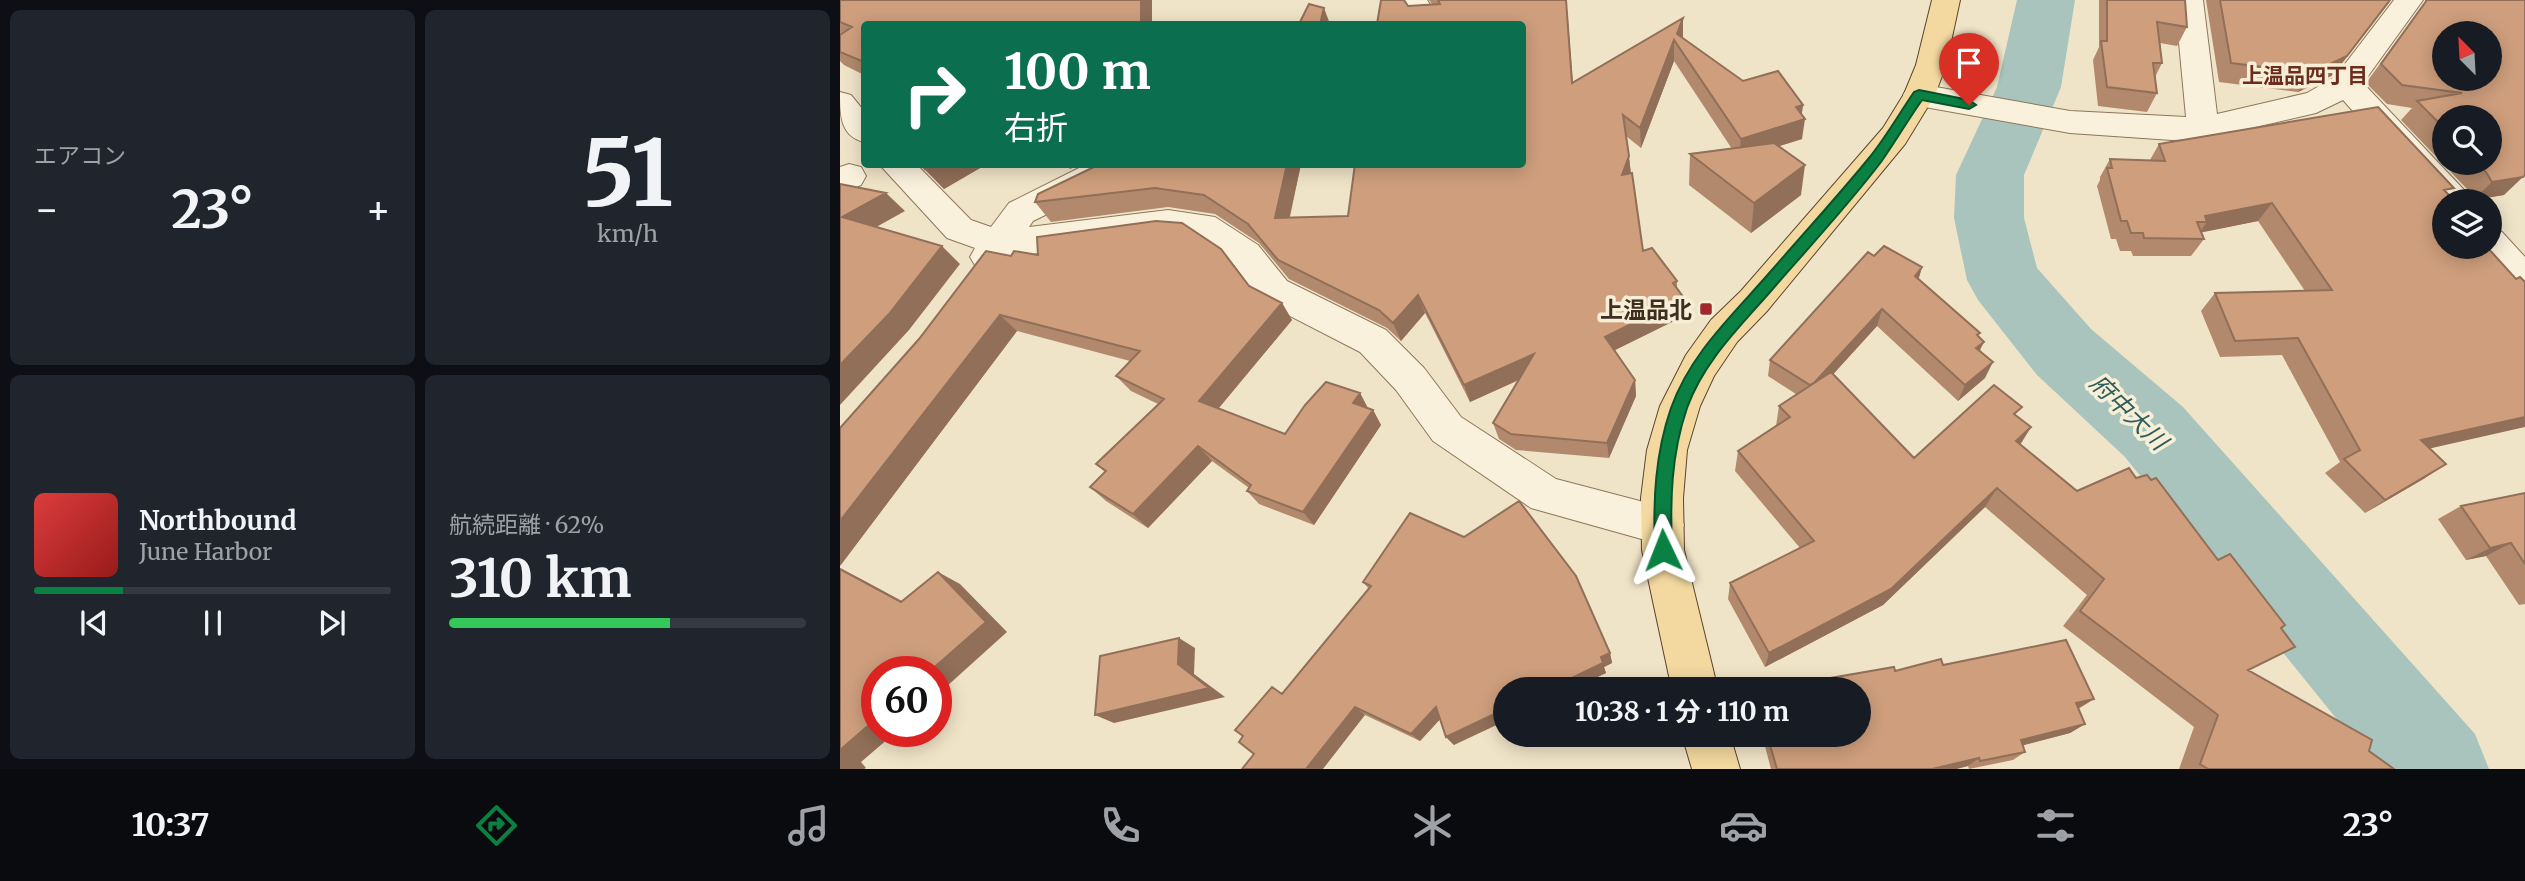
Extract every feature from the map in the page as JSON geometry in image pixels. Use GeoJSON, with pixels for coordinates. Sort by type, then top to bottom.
{"type":"FeatureCollection","features":[{"type":"Feature","properties":{"kind":"main road"},"geometry":{"type":"LineString","coordinates":[[1692,677],[1663,550],[1662,498],[1667,450],[1680,406],[1699,366],[1724,331],[1754,301],[1875,159],[1919,95],[1939,42],[1946,0]]}},
{"type":"Feature","properties":{"kind":"main road"},"geometry":{"type":"LineString","coordinates":[[1710,747],[1716,769]]}},
{"type":"Feature","properties":{"kind":"street"},"geometry":{"type":"LineString","coordinates":[[1412,0],[1426,21]]}},
{"type":"Feature","properties":{"kind":"street"},"geometry":{"type":"LineString","coordinates":[[2189,0],[2203,128]]}},
{"type":"Feature","properties":{"kind":"street"},"geometry":{"type":"LineString","coordinates":[[1919,95],[2070,122],[2172,130],[2203,128],[2316,102],[2346,84],[2409,0]]}},
{"type":"Feature","properties":{"kind":"street"},"geometry":{"type":"LineString","coordinates":[[2346,84],[2443,189]]}},
{"type":"Feature","properties":{"kind":"street"},"geometry":{"type":"LineString","coordinates":[[840,103],[861,128]]}},
{"type":"Feature","properties":{"kind":"street"},"geometry":{"type":"LineString","coordinates":[[899,168],[959,229],[999,243],[1063,238],[1168,223],[1203,226],[1246,255],[1274,291],[1373,341],[1410,379],[1447,429],[1546,495],[1663,525]]}},
{"type":"Feature","properties":{"kind":"street"},"geometry":{"type":"LineString","coordinates":[[966,288],[1021,212],[1109,168]]}},
{"type":"Feature","properties":{"kind":"street"},"geometry":{"type":"LineString","coordinates":[[2502,252],[2522,270]]}},
{"type":"Feature","properties":{"kind":"building"},"geometry":{"type":"Polygon","coordinates":[[[840,0],[1141,0],[1141,21],[861,21],[861,61],[840,52],[840,35],[852,27],[840,22],[840,0]]]}},
{"type":"Feature","properties":{"kind":"building"},"geometry":{"type":"Polygon","coordinates":[[[1381,0],[1404,0],[1408,6],[1440,4],[1438,0],[1566,0],[1572,83],[1683,18],[1677,34],[1743,81],[1778,71],[1803,105],[1796,107],[1805,119],[1741,139],[1674,40],[1640,128],[1623,115],[1629,156],[1622,175],[1632,173],[1643,251],[1652,248],[1677,281],[1673,283],[1684,298],[1605,337],[1635,380],[1607,443],[1511,434],[1493,423],[1534,354],[1464,385],[1418,295],[1393,323],[1379,310],[1278,260],[1248,224],[1204,195],[1155,188],[1035,202],[1038,194],[1092,168],[1286,168],[1275,218],[1348,216],[1354,168],[1526,168],[1526,21],[1378,21],[1381,0]]]}},
{"type":"Feature","properties":{"kind":"building"},"geometry":{"type":"Polygon","coordinates":[[[2107,0],[2185,0],[2187,27],[2157,22],[2162,63],[2153,63],[2157,93],[2107,87],[2101,41],[2107,41],[2107,0]]]}},
{"type":"Feature","properties":{"kind":"building"},"geometry":{"type":"Polygon","coordinates":[[[2220,0],[2390,0],[2347,56],[2311,73],[2231,63],[2220,0]]]}},
{"type":"Feature","properties":{"kind":"building"},"geometry":{"type":"Polygon","coordinates":[[[2427,0],[2525,0],[2525,175],[2492,182],[2488,175],[2502,175],[2502,105],[2432,105],[2432,116],[2417,101],[2462,93],[2447,91],[2502,91],[2502,21],[2432,21],[2432,89],[2402,85],[2381,64],[2427,0]]]}},
{"type":"Feature","properties":{"kind":"building"},"geometry":{"type":"Polygon","coordinates":[[[1309,4],[1324,8],[1321,21],[1300,21],[1309,4]]]}},
{"type":"Feature","properties":{"kind":"building"},"geometry":{"type":"Polygon","coordinates":[[[2378,107],[2432,165],[2432,175],[2442,175],[2454,188],[2432,189],[2432,259],[2498,259],[2516,279],[2520,277],[2525,282],[2525,417],[2421,440],[2446,464],[2385,500],[2344,459],[2360,450],[2298,338],[2235,341],[2215,293],[2332,290],[2272,203],[2205,216],[2207,222],[2197,222],[2204,239],[2144,238],[2143,233],[2131,233],[2127,221],[2121,221],[2107,168],[2112,168],[2110,159],[2165,161],[2159,144],[2378,107]]]}},
{"type":"Feature","properties":{"kind":"building"},"geometry":{"type":"Polygon","coordinates":[[[1774,143],[1805,165],[1754,203],[1690,154],[1774,143]]]}},
{"type":"Feature","properties":{"kind":"building"},"geometry":{"type":"Polygon","coordinates":[[[840,184],[886,193],[842,217],[942,246],[889,314],[840,365],[840,184]]]}},
{"type":"Feature","properties":{"kind":"building"},"geometry":{"type":"Polygon","coordinates":[[[1156,221],[1182,223],[1221,249],[1249,286],[1282,303],[1199,401],[1285,434],[1305,405],[1326,382],[1360,393],[1353,403],[1373,410],[1303,512],[1247,491],[1251,485],[1198,446],[1133,514],[1090,487],[1106,471],[1096,464],[1164,399],[1116,376],[1140,351],[1000,315],[840,521],[840,428],[919,339],[986,251],[1011,256],[1014,251],[1038,255],[1037,237],[1156,221]]]}},
{"type":"Feature","properties":{"kind":"building"},"geometry":{"type":"Polygon","coordinates":[[[1884,246],[1922,267],[1915,276],[1980,333],[1977,335],[1984,342],[1976,348],[1993,362],[1965,385],[1882,309],[1810,385],[1770,360],[1868,252],[1874,256],[1884,246]]]}},
{"type":"Feature","properties":{"kind":"building"},"geometry":{"type":"Polygon","coordinates":[[[1831,372],[1914,458],[1994,385],[2022,407],[2014,414],[2031,427],[2016,441],[2077,491],[2129,468],[2136,478],[2147,475],[2151,480],[2156,478],[2218,560],[2230,554],[2285,625],[2281,628],[2295,647],[2248,670],[2372,740],[2369,751],[2394,769],[2208,769],[2200,764],[2218,715],[2080,611],[2104,579],[1997,488],[1891,589],[1769,653],[1730,583],[1814,541],[1738,451],[1790,417],[1779,406],[1831,372]]]}},
{"type":"Feature","properties":{"kind":"building"},"geometry":{"type":"Polygon","coordinates":[[[2525,493],[2525,564],[2511,543],[2490,548],[2461,506],[2525,493]]]}},
{"type":"Feature","properties":{"kind":"building"},"geometry":{"type":"Polygon","coordinates":[[[1519,501],[1576,576],[1610,653],[1601,657],[1603,663],[1574,677],[1493,677],[1493,715],[1446,737],[1436,707],[1411,734],[1355,707],[1306,769],[1242,769],[1254,754],[1239,742],[1243,736],[1235,730],[1272,687],[1282,694],[1371,586],[1363,582],[1410,513],[1464,537],[1519,501]]]}},
{"type":"Feature","properties":{"kind":"building"},"geometry":{"type":"Polygon","coordinates":[[[840,569],[901,602],[938,572],[986,622],[947,656],[861,656],[861,732],[840,750],[840,569]]]}},
{"type":"Feature","properties":{"kind":"building"},"geometry":{"type":"Polygon","coordinates":[[[1179,638],[1178,664],[1209,688],[1095,715],[1100,656],[1179,638]]]}},
{"type":"Feature","properties":{"kind":"building"},"geometry":{"type":"Polygon","coordinates":[[[2066,640],[2094,699],[2076,703],[2085,724],[2021,740],[2025,752],[1980,761],[1979,758],[1932,769],[1777,769],[1771,747],[1871,747],[1871,677],[1836,677],[1894,667],[1895,671],[1941,659],[1943,665],[2066,640]]]}},
{"type":"Feature","properties":{"kind":"waterway","name":"府中大川"},"geometry":{"type":"LineString","coordinates":[[2046,0],[2029,87],[1990,175],[1989,218],[2004,280],[2064,352],[2154,432],[2440,769]]}},
{"type":"Feature","properties":{"kind":"place","name":"上温品北"},"geometry":{"type":"Point","coordinates":[1706,309]}},
{"type":"Feature","properties":{"kind":"district","name":"上温品四丁目"},"geometry":{"type":"Point","coordinates":[2305,75]}},
{"type":"Feature","properties":{"kind":"route"},"geometry":{"type":"LineString","coordinates":[[1663,550],[1662,498],[1667,450],[1680,406],[1699,366],[1724,331],[1754,301],[1894,136],[1919,95],[1969,105]]}}]}
